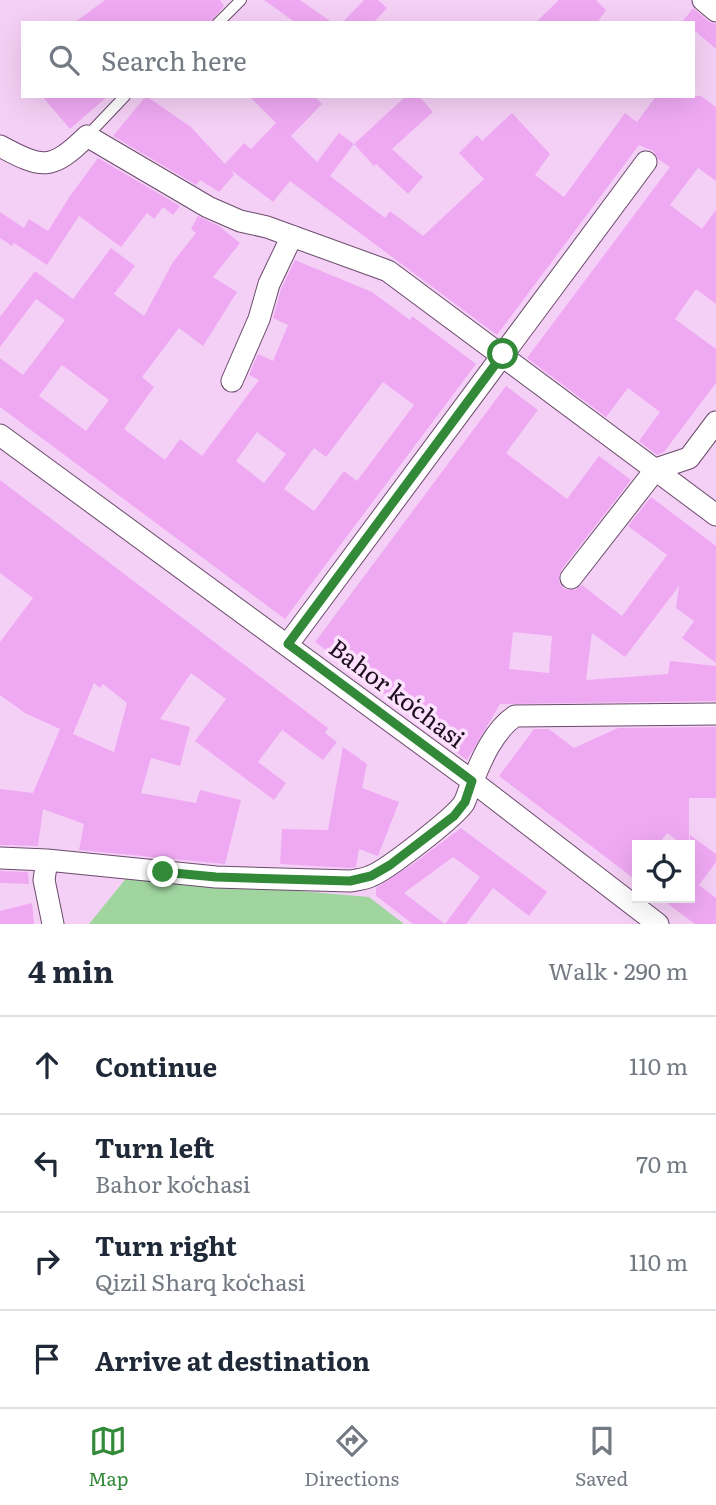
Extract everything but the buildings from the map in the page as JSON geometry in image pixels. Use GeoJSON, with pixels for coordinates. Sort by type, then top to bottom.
{"type":"FeatureCollection","features":[{"type":"Feature","properties":{"kind":"street"},"geometry":{"type":"LineString","coordinates":[[703,0],[716,11]]}},
{"type":"Feature","properties":{"kind":"street"},"geometry":{"type":"LineString","coordinates":[[0,146],[27,160],[42,164],[55,162],[70,153],[87,136],[208,207],[240,221],[292,236],[388,271],[716,515]]}},
{"type":"Feature","properties":{"kind":"street"},"geometry":{"type":"LineString","coordinates":[[288,644],[646,162]]}},
{"type":"Feature","properties":{"kind":"street"},"geometry":{"type":"LineString","coordinates":[[232,381],[259,319],[269,284],[292,236]]}},
{"type":"Feature","properties":{"kind":"street"},"geometry":{"type":"LineString","coordinates":[[571,578],[656,469],[689,458],[716,422]]}},
{"type":"Feature","properties":{"kind":"street","name":"Bahor koʻchasi"},"geometry":{"type":"LineString","coordinates":[[0,435],[288,644],[658,924]]}},
{"type":"Feature","properties":{"kind":"street"},"geometry":{"type":"LineString","coordinates":[[0,858],[47,860],[216,877],[350,881],[371,876],[390,865],[454,816],[465,802],[472,781],[495,737],[505,722],[515,716],[716,714]]}},
{"type":"Feature","properties":{"kind":"street"},"geometry":{"type":"LineString","coordinates":[[47,860],[44,880],[53,924]]}},
{"type":"Feature","properties":{"kind":"lane"},"geometry":{"type":"LineString","coordinates":[[220,21],[242,0]]}},
{"type":"Feature","properties":{"kind":"lane"},"geometry":{"type":"LineString","coordinates":[[87,136],[123,98]]}},
{"type":"Feature","properties":{"kind":"green space"},"geometry":{"type":"Polygon","coordinates":[[[128,876],[369,897],[404,924],[89,924],[128,876]]]}},
{"type":"Feature","properties":{"kind":"route"},"geometry":{"type":"LineString","coordinates":[[163,872],[216,877],[350,881],[371,876],[390,865],[454,816],[465,802],[472,781],[288,644],[503,354]]}}]}
